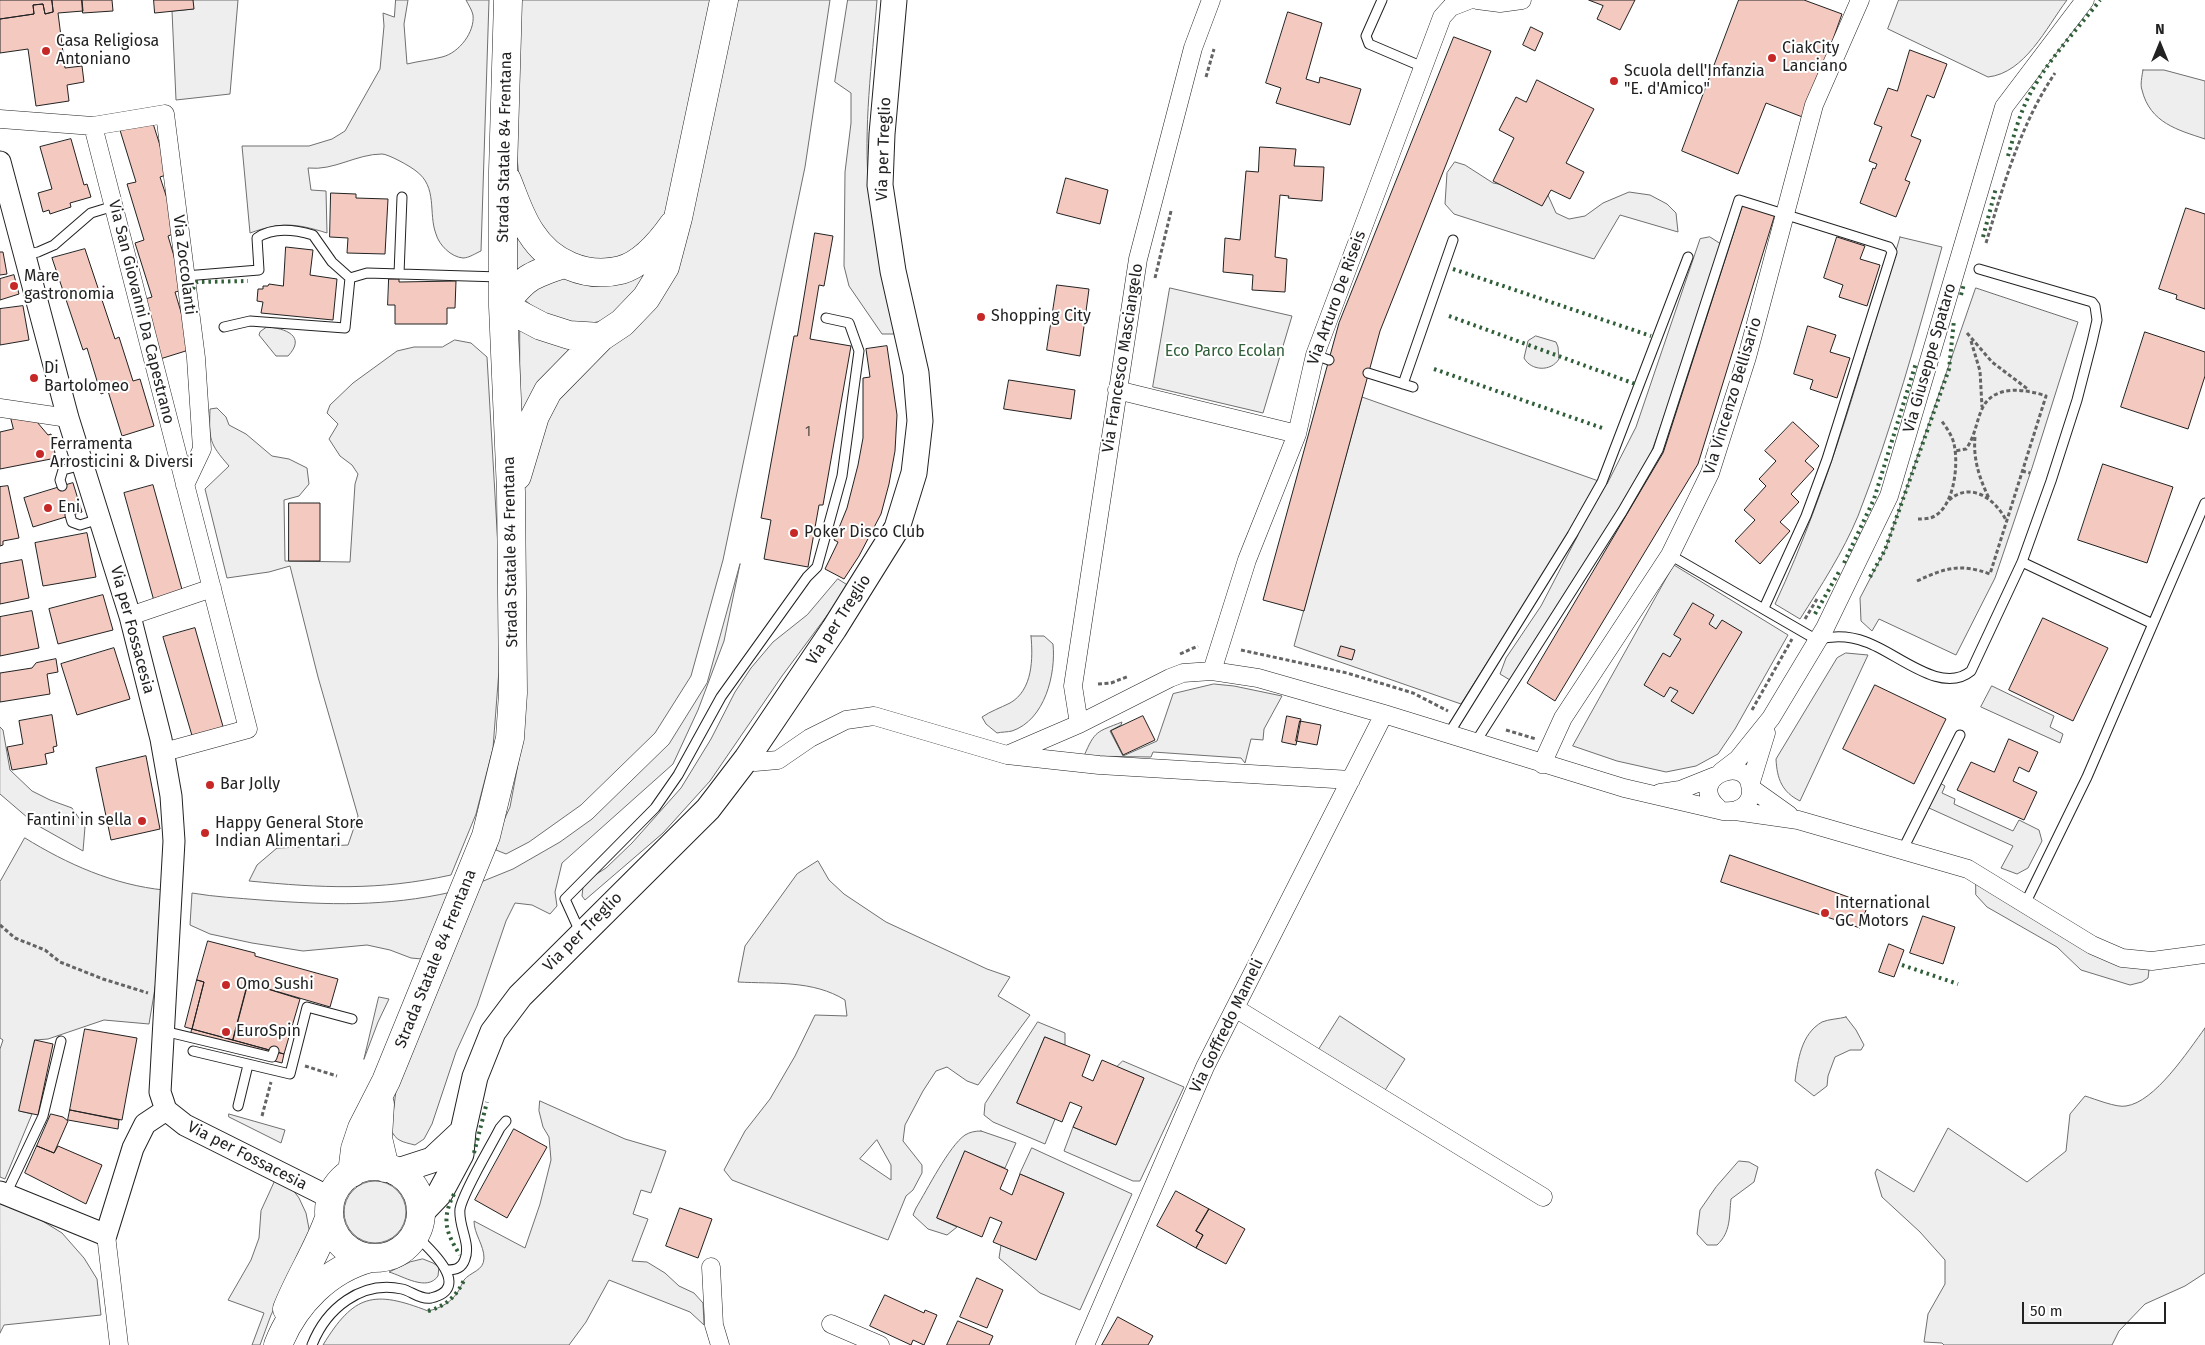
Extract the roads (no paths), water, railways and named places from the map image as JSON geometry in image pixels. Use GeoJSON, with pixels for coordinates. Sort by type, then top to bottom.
{"type":"FeatureCollection","features":[{"type":"Feature","properties":{"kind":"main road","name":"Strada Statale 84 Frentana"},"geometry":{"type":"LineString","coordinates":[[352,1172],[355,1149],[362,1128],[386,1081],[486,836],[510,738],[513,692],[511,492],[503,306],[503,171],[508,0]]}},
{"type":"Feature","properties":{"kind":"main road"},"geometry":{"type":"LineString","coordinates":[[511,492],[534,416],[548,391],[601,337],[622,323],[646,298],[664,267],[678,218],[724,0]]}},
{"type":"Feature","properties":{"kind":"main road","name":"Via per Treglio"},"geometry":{"type":"LineString","coordinates":[[418,1224],[435,1200],[461,1154],[462,1131],[475,1077],[493,1032],[520,996],[708,809],[746,758],[834,629],[897,528],[914,474],[920,421],[916,373],[893,271],[880,185],[882,134],[894,0]]}},
{"type":"Feature","properties":{"kind":"main road"},"geometry":{"type":"LineString","coordinates":[[503,171],[530,233],[544,249],[564,264],[590,272],[623,270],[652,252],[678,218]]}},
{"type":"Feature","properties":{"kind":"main road"},"geometry":{"type":"LineString","coordinates":[[564,264],[538,272],[519,284],[503,306],[541,326],[568,335],[601,337]]}},
{"type":"Feature","properties":{"kind":"main road","name":"Strada Statale 84 Frentana"},"geometry":{"type":"LineString","coordinates":[[386,1081],[378,1120],[380,1155],[390,1170]]}},
{"type":"Feature","properties":{"kind":"main road"},"geometry":{"type":"LineString","coordinates":[[279,1341],[285,1316],[294,1292],[321,1241],[335,1188],[352,1172],[368,1167],[390,1170],[432,1160],[462,1131]]}},
{"type":"Feature","properties":{"kind":"main road"},"geometry":{"type":"LineString","coordinates":[[279,1341],[298,1309],[329,1277],[348,1265],[398,1252],[418,1224],[417,1194],[408,1181],[390,1170]]}},
{"type":"Feature","properties":{"kind":"main road"},"geometry":{"type":"LineString","coordinates":[[330,1208],[336,1237],[345,1248],[357,1255],[370,1258]]}},
{"type":"Feature","properties":{"kind":"street","name":"Via Francesco Masciangelo"},"geometry":{"type":"LineString","coordinates":[[1078,724],[1073,686],[1138,259],[1193,48],[1211,0]]}},
{"type":"Feature","properties":{"kind":"street","name":"Via Arturo De Riseis"},"geometry":{"type":"LineString","coordinates":[[1212,671],[1247,560],[1297,434],[1322,357],[1442,17],[1451,7],[1469,0]]}},
{"type":"Feature","properties":{"kind":"street"},"geometry":{"type":"LineString","coordinates":[[1477,0],[1500,3],[1522,0]]}},
{"type":"Feature","properties":{"kind":"street","name":"Via Vincenzo Bellisario"},"geometry":{"type":"LineString","coordinates":[[1542,764],[1563,718],[1670,555],[1710,473],[1747,357],[1814,105],[1860,0]]}},
{"type":"Feature","properties":{"kind":"street","name":"Via Giuseppe Spataro"},"geometry":{"type":"LineString","coordinates":[[1718,774],[1738,759],[1771,718],[1818,640],[1890,496],[2004,107],[2085,0]]}},
{"type":"Feature","properties":{"kind":"street","name":"Via Zoccolanti"},"geometry":{"type":"LineString","coordinates":[[93,126],[165,114],[196,358],[202,449],[185,485]]}},
{"type":"Feature","properties":{"kind":"street"},"geometry":{"type":"LineString","coordinates":[[0,120],[93,126]]}},
{"type":"Feature","properties":{"kind":"street","name":"Via San Giovanni Da Capestrano"},"geometry":{"type":"LineString","coordinates":[[93,126],[248,729],[164,752]]}},
{"type":"Feature","properties":{"kind":"street","name":"Via per Fossacesia"},"geometry":{"type":"LineString","coordinates":[[0,162],[68,418],[130,616],[164,752],[171,796],[174,841],[160,1092],[166,1110],[185,1125],[298,1183],[330,1208]]}},
{"type":"Feature","properties":{"kind":"street"},"geometry":{"type":"LineString","coordinates":[[1117,390],[1297,434]]}},
{"type":"Feature","properties":{"kind":"street"},"geometry":{"type":"LineString","coordinates":[[0,408],[68,418]]}},
{"type":"Feature","properties":{"kind":"street"},"geometry":{"type":"LineString","coordinates":[[130,616],[212,588]]}},
{"type":"Feature","properties":{"kind":"street"},"geometry":{"type":"LineString","coordinates":[[1007,755],[1078,724],[1183,673],[1212,671],[1258,678],[1384,714],[1542,764],[1652,794],[1727,809],[1798,820],[1968,869],[2092,946],[2122,958],[2152,961],[2205,954]]}},
{"type":"Feature","properties":{"kind":"street","name":"Via Goffredo Mameli"},"geometry":{"type":"LineString","coordinates":[[1085,1345],[1205,1067],[1384,714]]}},
{"type":"Feature","properties":{"kind":"street"},"geometry":{"type":"LineString","coordinates":[[746,758],[755,762],[778,760],[810,738],[846,720],[874,716],[1007,755],[1100,765],[1351,780]]}},
{"type":"Feature","properties":{"kind":"street","name":"Via Giuseppe Spataro"},"geometry":{"type":"LineString","coordinates":[[1750,786],[1755,764],[1771,718]]}},
{"type":"Feature","properties":{"kind":"street"},"geometry":{"type":"LineString","coordinates":[[1652,794],[1680,790],[1727,770],[1744,775],[1750,786],[1773,806],[1798,820]]}},
{"type":"Feature","properties":{"kind":"street"},"geometry":{"type":"LineString","coordinates":[[1718,774],[1711,781],[1709,793],[1713,804],[1727,809],[1746,805],[1751,794],[1750,786]]}},
{"type":"Feature","properties":{"kind":"street"},"geometry":{"type":"LineString","coordinates":[[1235,1008],[1543,1197]]}},
{"type":"Feature","properties":{"kind":"street"},"geometry":{"type":"LineString","coordinates":[[119,1345],[106,1235],[133,1148],[145,1124],[166,1110]]}},
{"type":"Feature","properties":{"kind":"street"},"geometry":{"type":"LineString","coordinates":[[3,1194],[106,1235]]}},
{"type":"Feature","properties":{"kind":"street"},"geometry":{"type":"LineString","coordinates":[[711,1268],[714,1325],[720,1345]]}},
{"type":"Feature","properties":{"kind":"street"},"geometry":{"type":"LineString","coordinates":[[831,1324],[880,1345]]}},
{"type":"Feature","properties":{"kind":"lane"},"geometry":{"type":"LineString","coordinates":[[1382,0],[1366,36],[1368,44],[1423,67]]}},
{"type":"Feature","properties":{"kind":"lane"},"geometry":{"type":"LineString","coordinates":[[399,274],[402,197]]}},
{"type":"Feature","properties":{"kind":"lane"},"geometry":{"type":"LineString","coordinates":[[1475,743],[1622,512],[1658,450],[1739,200],[1889,247],[1892,252],[1827,459],[1803,524],[1764,608]]}},
{"type":"Feature","properties":{"kind":"lane"},"geometry":{"type":"LineString","coordinates":[[25,255],[38,252],[54,244],[91,213],[114,206]]}},
{"type":"Feature","properties":{"kind":"lane"},"geometry":{"type":"LineString","coordinates":[[185,276],[259,270],[257,238],[273,231],[285,231],[313,235],[332,262],[350,278]]}},
{"type":"Feature","properties":{"kind":"lane"},"geometry":{"type":"LineString","coordinates":[[1403,384],[1453,240]]}},
{"type":"Feature","properties":{"kind":"lane"},"geometry":{"type":"LineString","coordinates":[[1448,735],[1572,535],[1602,482],[1688,257]]}},
{"type":"Feature","properties":{"kind":"lane"},"geometry":{"type":"LineString","coordinates":[[1670,555],[1818,640],[1834,635],[1866,642],[1935,677],[1950,679],[1965,676],[1971,671],[2022,562],[2077,400],[2092,342],[2097,311],[2092,302],[1979,269]]}},
{"type":"Feature","properties":{"kind":"lane"},"geometry":{"type":"LineString","coordinates":[[350,278],[367,273],[503,277]]}},
{"type":"Feature","properties":{"kind":"lane"},"geometry":{"type":"LineString","coordinates":[[224,327],[250,321],[345,328],[350,278]]}},
{"type":"Feature","properties":{"kind":"lane"},"geometry":{"type":"LineString","coordinates":[[581,934],[565,899],[654,808],[678,775],[721,697],[807,577],[817,567],[842,476],[859,351],[849,322],[826,318]]}},
{"type":"Feature","properties":{"kind":"lane"},"geometry":{"type":"LineString","coordinates":[[1368,373],[1413,387]]}},
{"type":"Feature","properties":{"kind":"lane"},"geometry":{"type":"LineString","coordinates":[[62,486],[60,480],[63,470],[82,465]]}},
{"type":"Feature","properties":{"kind":"lane"},"geometry":{"type":"LineString","coordinates":[[2025,904],[2087,777],[2205,503]]}},
{"type":"Feature","properties":{"kind":"lane"},"geometry":{"type":"LineString","coordinates":[[70,515],[72,522],[80,525],[99,519]]}},
{"type":"Feature","properties":{"kind":"lane"},"geometry":{"type":"LineString","coordinates":[[2022,562],[2153,624]]}},
{"type":"Feature","properties":{"kind":"lane"},"geometry":{"type":"LineString","coordinates":[[1903,849],[1960,735]]}},
{"type":"Feature","properties":{"kind":"lane"},"geometry":{"type":"LineString","coordinates":[[193,1051],[290,1074],[307,1007],[352,1019]]}},
{"type":"Feature","properties":{"kind":"lane"},"geometry":{"type":"LineString","coordinates":[[164,1030],[272,1057],[274,1051]]}},
{"type":"Feature","properties":{"kind":"lane"},"geometry":{"type":"LineString","coordinates":[[3,1194],[43,1116],[61,1041]]}},
{"type":"Feature","properties":{"kind":"lane"},"geometry":{"type":"LineString","coordinates":[[238,1106],[248,1065]]}},
{"type":"Feature","properties":{"kind":"lane"},"geometry":{"type":"LineString","coordinates":[[447,1270],[458,1268],[464,1262],[466,1245],[460,1218],[462,1203],[500,1128],[506,1121]]}},
{"type":"Feature","properties":{"kind":"lane"},"geometry":{"type":"LineString","coordinates":[[312,1345],[317,1332],[327,1317],[352,1296],[370,1290],[392,1288],[428,1298],[444,1292],[448,1285],[447,1270],[418,1224]]}},
{"type":"Feature","properties":{"kind":"place","name":"Casa Religiosa Antoniano"},"geometry":{"type":"Point","coordinates":[46,51]}},
{"type":"Feature","properties":{"kind":"place","name":"CiakCity Lanciano"},"geometry":{"type":"Point","coordinates":[1772,58]}},
{"type":"Feature","properties":{"kind":"place","name":"Scuola dell'Infanzia \"E. d'Amico\""},"geometry":{"type":"Point","coordinates":[1614,81]}},
{"type":"Feature","properties":{"kind":"place","name":"Mare gastronomia"},"geometry":{"type":"Point","coordinates":[14,286]}},
{"type":"Feature","properties":{"kind":"place","name":"Shopping City"},"geometry":{"type":"Point","coordinates":[981,317]}},
{"type":"Feature","properties":{"kind":"place","name":"Di Bartolomeo"},"geometry":{"type":"Point","coordinates":[34,378]}},
{"type":"Feature","properties":{"kind":"place","name":"Ferramenta Arrosticini & Diversi"},"geometry":{"type":"Point","coordinates":[40,454]}},
{"type":"Feature","properties":{"kind":"place","name":"Eni"},"geometry":{"type":"Point","coordinates":[48,508]}},
{"type":"Feature","properties":{"kind":"place","name":"Poker Disco Club"},"geometry":{"type":"Point","coordinates":[794,533]}},
{"type":"Feature","properties":{"kind":"place","name":"Bar Jolly"},"geometry":{"type":"Point","coordinates":[210,785]}},
{"type":"Feature","properties":{"kind":"place","name":"Fantini in sella"},"geometry":{"type":"Point","coordinates":[142,821]}},
{"type":"Feature","properties":{"kind":"place","name":"Happy General Store Indian Alimentari"},"geometry":{"type":"Point","coordinates":[205,833]}},
{"type":"Feature","properties":{"kind":"place","name":"International GC Motors"},"geometry":{"type":"Point","coordinates":[1825,913]}},
{"type":"Feature","properties":{"kind":"place","name":"Omo Sushi"},"geometry":{"type":"Point","coordinates":[226,985]}},
{"type":"Feature","properties":{"kind":"place","name":"EuroSpin"},"geometry":{"type":"Point","coordinates":[226,1032]}},
{"type":"Feature","properties":{"kind":"park label","name":"Eco Parco Ecolan"},"geometry":{"type":"Point","coordinates":[1225,352]}}]}
